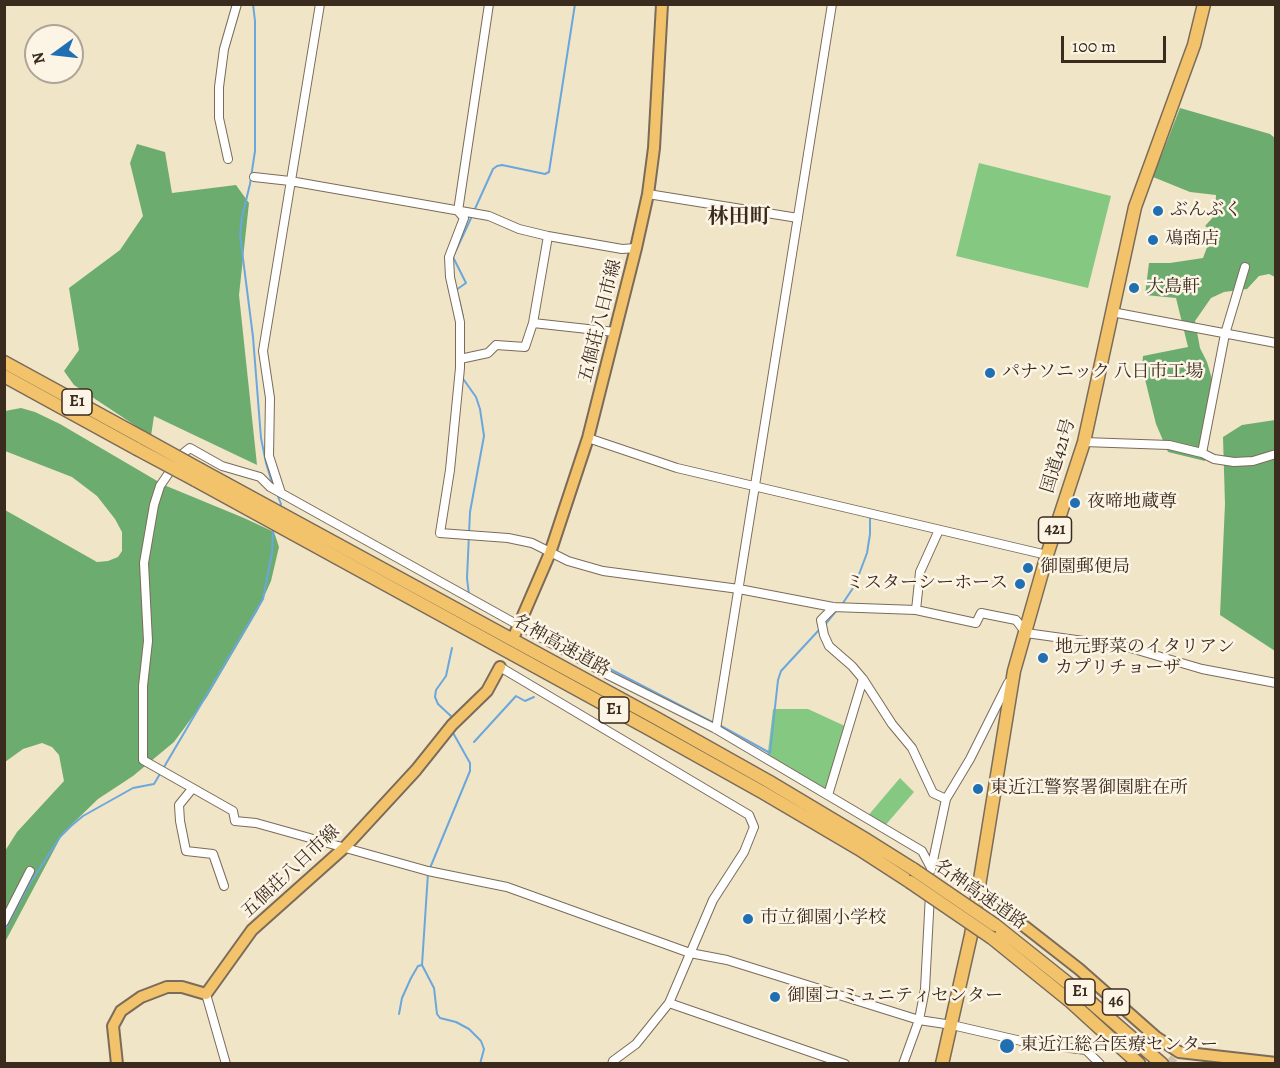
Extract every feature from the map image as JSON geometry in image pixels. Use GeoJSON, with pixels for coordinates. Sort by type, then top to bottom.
{"type":"FeatureCollection","features":[{"type":"Feature","properties":{"kind":"highway","name":"国道421号"},"geometry":{"type":"LineString","coordinates":[[942,1064],[952,1025],[978,890],[1014,671],[1047,555],[1084,442],[1136,207],[1194,45],[1204,4]]}},
{"type":"Feature","properties":{"kind":"highway","name":"名神高速道路"},"geometry":{"type":"LineString","coordinates":[[7,371],[247,502],[314,546],[752,786],[995,925],[1079,992],[1163,1064]]}},
{"type":"Feature","properties":{"kind":"highway","name":"名神高速道路"},"geometry":{"type":"LineString","coordinates":[[247,502],[320,534],[768,781],[911,876],[1071,1002],[1139,1064]]}},
{"type":"Feature","properties":{"kind":"main road","name":"五個荘八日市線"},"geometry":{"type":"LineString","coordinates":[[517,629],[550,553],[588,438],[636,248],[648,194],[654,148],[662,4]]}},
{"type":"Feature","properties":{"kind":"main road","name":"五個荘八日市線"},"geometry":{"type":"LineString","coordinates":[[206,994],[252,930],[345,848],[416,770],[450,727],[487,691],[500,667]]}},
{"type":"Feature","properties":{"kind":"main road","name":"46"},"geometry":{"type":"LineString","coordinates":[[978,890],[1079,969],[1156,1037],[1179,1052],[1275,1063]]}},
{"type":"Feature","properties":{"kind":"main road"},"geometry":{"type":"LineString","coordinates":[[117,1064],[113,1026],[121,1011],[141,997],[166,987],[183,987],[206,994]]}},
{"type":"Feature","properties":{"kind":"street"},"geometry":{"type":"LineString","coordinates":[[228,159],[219,118],[219,87],[224,49],[237,4]]}},
{"type":"Feature","properties":{"kind":"street"},"geometry":{"type":"LineString","coordinates":[[280,492],[269,456],[270,398],[263,351],[320,4]]}},
{"type":"Feature","properties":{"kind":"street"},"geometry":{"type":"LineString","coordinates":[[489,4],[458,211],[464,218],[449,257],[450,277],[460,322],[460,359],[450,470],[440,533],[508,538],[532,543],[568,561],[603,571],[739,590],[834,607],[916,610],[976,623],[981,613],[1016,620],[1026,633],[1127,647],[1202,669],[1275,683]]}},
{"type":"Feature","properties":{"kind":"street"},"geometry":{"type":"LineString","coordinates":[[716,729],[832,4]]}},
{"type":"Feature","properties":{"kind":"street"},"geometry":{"type":"LineString","coordinates":[[254,177],[290,181],[489,216],[519,229],[548,237],[622,249],[636,248]]}},
{"type":"Feature","properties":{"kind":"street"},"geometry":{"type":"LineString","coordinates":[[648,194],[798,218]]}},
{"type":"Feature","properties":{"kind":"street"},"geometry":{"type":"LineString","coordinates":[[460,359],[488,353],[496,345],[525,347],[533,323],[548,237]]}},
{"type":"Feature","properties":{"kind":"street"},"geometry":{"type":"LineString","coordinates":[[1202,453],[1225,334],[1245,267]]}},
{"type":"Feature","properties":{"kind":"street"},"geometry":{"type":"LineString","coordinates":[[1112,312],[1275,343]]}},
{"type":"Feature","properties":{"kind":"street"},"geometry":{"type":"LineString","coordinates":[[533,323],[615,332]]}},
{"type":"Feature","properties":{"kind":"street"},"geometry":{"type":"LineString","coordinates":[[588,438],[677,468],[755,488],[1047,555]]}},
{"type":"Feature","properties":{"kind":"street"},"geometry":{"type":"LineString","coordinates":[[1084,442],[1169,445],[1202,453],[1214,459],[1234,462],[1253,461],[1275,454]]}},
{"type":"Feature","properties":{"kind":"street"},"geometry":{"type":"LineString","coordinates":[[931,868],[922,851],[716,729],[517,629],[270,487],[260,477],[222,466],[190,448],[181,455],[160,486],[154,506],[144,564],[148,641],[143,686],[143,760],[233,812],[235,821],[256,823],[428,871],[507,887],[690,954],[727,960],[919,1020],[1030,1043],[1086,1050],[1100,1064]]}},
{"type":"Feature","properties":{"kind":"street"},"geometry":{"type":"LineString","coordinates":[[916,610],[920,572],[939,530]]}},
{"type":"Feature","properties":{"kind":"street"},"geometry":{"type":"LineString","coordinates":[[834,607],[821,620],[829,646],[863,679],[892,724],[912,748],[933,793],[946,800]]}},
{"type":"Feature","properties":{"kind":"street"},"geometry":{"type":"LineString","coordinates":[[500,667],[749,815],[754,828],[744,852],[713,900],[669,1003],[636,1044],[613,1060],[612,1064]]}},
{"type":"Feature","properties":{"kind":"street"},"geometry":{"type":"LineString","coordinates":[[903,1064],[919,1020],[925,989],[931,868],[946,800],[970,759],[1014,671]]}},
{"type":"Feature","properties":{"kind":"street"},"geometry":{"type":"LineString","coordinates":[[828,795],[863,679]]}},
{"type":"Feature","properties":{"kind":"street"},"geometry":{"type":"LineString","coordinates":[[192,789],[179,805],[186,851],[213,854],[224,886]]}},
{"type":"Feature","properties":{"kind":"street"},"geometry":{"type":"LineString","coordinates":[[4,922],[30,872]]}},
{"type":"Feature","properties":{"kind":"street"},"geometry":{"type":"LineString","coordinates":[[206,994],[226,1064]]}},
{"type":"Feature","properties":{"kind":"street"},"geometry":{"type":"LineString","coordinates":[[669,1003],[845,1064]]}},
{"type":"Feature","properties":{"kind":"green space"},"geometry":{"type":"Polygon","coordinates":[[[1180,108],[1270,134],[1276,139],[1275,277],[1269,274],[1259,276],[1247,289],[1224,292],[1211,298],[1195,321],[1200,348],[1207,362],[1217,396],[1205,461],[1168,452],[1156,424],[1142,367],[1143,356],[1188,347],[1176,298],[1145,295],[1149,263],[1170,263],[1203,258],[1213,231],[1205,226],[1215,215],[1216,195],[1190,192],[1153,177],[1180,108]]]}},
{"type":"Feature","properties":{"kind":"green space"},"geometry":{"type":"Polygon","coordinates":[[[137,144],[165,152],[172,193],[236,185],[249,203],[239,295],[257,465],[154,416],[151,436],[74,385],[64,371],[79,350],[69,288],[120,250],[143,216],[130,163],[137,144]]]}},
{"type":"Feature","properties":{"kind":"green space"},"geometry":{"type":"Polygon","coordinates":[[[979,163],[1111,196],[1088,288],[956,256],[979,163]]]}},
{"type":"Feature","properties":{"kind":"green space"},"geometry":{"type":"Polygon","coordinates":[[[21,408],[60,424],[164,485],[274,532],[279,547],[271,581],[258,610],[207,697],[174,742],[133,776],[98,799],[63,833],[5,942],[5,851],[17,832],[64,781],[59,755],[52,747],[42,743],[23,749],[5,762],[5,510],[97,562],[118,557],[122,551],[122,532],[97,496],[72,477],[5,451],[5,411],[21,408]]]}},
{"type":"Feature","properties":{"kind":"green space"},"geometry":{"type":"Polygon","coordinates":[[[1275,420],[1275,651],[1220,615],[1225,504],[1223,437],[1242,425],[1275,420]]]}},
{"type":"Feature","properties":{"kind":"green space"},"geometry":{"type":"Polygon","coordinates":[[[773,709],[808,709],[847,727],[828,795],[767,760],[773,709]]]}},
{"type":"Feature","properties":{"kind":"green space"},"geometry":{"type":"Polygon","coordinates":[[[900,778],[914,792],[883,828],[866,818],[900,778]]]}},
{"type":"Feature","properties":{"kind":"waterway"},"geometry":{"type":"LineString","coordinates":[[253,4],[255,151],[240,235],[253,337],[261,438],[273,486]]}},
{"type":"Feature","properties":{"kind":"waterway"},"geometry":{"type":"LineString","coordinates":[[474,211],[493,169],[497,166],[502,165],[545,174],[549,172],[575,4]]}},
{"type":"Feature","properties":{"kind":"waterway"},"geometry":{"type":"LineString","coordinates":[[456,290],[466,283],[453,257],[472,216]]}},
{"type":"Feature","properties":{"kind":"waterway"},"geometry":{"type":"LineString","coordinates":[[459,299],[463,317]]}},
{"type":"Feature","properties":{"kind":"waterway"},"geometry":{"type":"LineString","coordinates":[[464,380],[476,397],[484,436],[470,512],[467,578],[469,595]]}},
{"type":"Feature","properties":{"kind":"waterway"},"geometry":{"type":"LineString","coordinates":[[277,494],[281,504],[280,508]]}},
{"type":"Feature","properties":{"kind":"waterway"},"geometry":{"type":"LineString","coordinates":[[843,603],[855,585],[867,553],[870,517]]}},
{"type":"Feature","properties":{"kind":"waterway"},"geometry":{"type":"LineString","coordinates":[[4,932],[27,888],[60,837],[71,826],[83,816],[133,788],[154,784],[263,599],[272,553],[273,527]]}},
{"type":"Feature","properties":{"kind":"waterway"},"geometry":{"type":"LineString","coordinates":[[825,625],[837,610]]}},
{"type":"Feature","properties":{"kind":"waterway"},"geometry":{"type":"LineString","coordinates":[[721,726],[770,753],[781,671],[818,631]]}},
{"type":"Feature","properties":{"kind":"waterway"},"geometry":{"type":"LineString","coordinates":[[452,648],[446,676],[436,690],[435,697],[438,704],[453,718]]}},
{"type":"Feature","properties":{"kind":"waterway"},"geometry":{"type":"LineString","coordinates":[[583,655],[714,723]]}},
{"type":"Feature","properties":{"kind":"waterway"},"geometry":{"type":"LineString","coordinates":[[474,742],[516,696],[525,701],[534,697]]}},
{"type":"Feature","properties":{"kind":"waterway"},"geometry":{"type":"LineString","coordinates":[[430,868],[470,771],[470,763],[452,731]]}},
{"type":"Feature","properties":{"kind":"waterway"},"geometry":{"type":"LineString","coordinates":[[428,873],[422,965],[434,988],[437,1014],[440,1018],[456,1022],[469,1029],[481,1041],[484,1049],[480,1064]]}},
{"type":"Feature","properties":{"kind":"waterway"},"geometry":{"type":"LineString","coordinates":[[399,1014],[402,998],[411,978],[418,966],[422,965]]}},
{"type":"Feature","properties":{"kind":"tunnel"},"geometry":{"type":"LineString","coordinates":[[1169,1064],[1179,1052]]}},
{"type":"Feature","properties":{"kind":"place","name":"ぶんぶく"},"geometry":{"type":"Point","coordinates":[1158,211]}},
{"type":"Feature","properties":{"kind":"place","name":"鳰商店"},"geometry":{"type":"Point","coordinates":[1153,240]}},
{"type":"Feature","properties":{"kind":"place","name":"大島軒"},"geometry":{"type":"Point","coordinates":[1134,288]}},
{"type":"Feature","properties":{"kind":"place","name":"パナソニック 八日市工場"},"geometry":{"type":"Point","coordinates":[990,373]}},
{"type":"Feature","properties":{"kind":"place","name":"夜啼地蔵尊"},"geometry":{"type":"Point","coordinates":[1075,503]}},
{"type":"Feature","properties":{"kind":"place","name":"御園郵便局"},"geometry":{"type":"Point","coordinates":[1028,568]}},
{"type":"Feature","properties":{"kind":"place","name":"ミスターシーホース"},"geometry":{"type":"Point","coordinates":[1020,584]}},
{"type":"Feature","properties":{"kind":"place","name":"地元野菜のイタリアン カプリチョーザ"},"geometry":{"type":"Point","coordinates":[1043,658]}},
{"type":"Feature","properties":{"kind":"place","name":"東近江警察署御園駐在所"},"geometry":{"type":"Point","coordinates":[978,789]}},
{"type":"Feature","properties":{"kind":"place","name":"市立御園小学校"},"geometry":{"type":"Point","coordinates":[748,919]}},
{"type":"Feature","properties":{"kind":"place","name":"御園コミュニティセンター"},"geometry":{"type":"Point","coordinates":[775,997]}},
{"type":"Feature","properties":{"kind":"place","name":"東近江総合医療センター"},"geometry":{"type":"Point","coordinates":[1007,1046]}},
{"type":"Feature","properties":{"kind":"district","name":"林田町"},"geometry":{"type":"Point","coordinates":[739,218]}}]}
